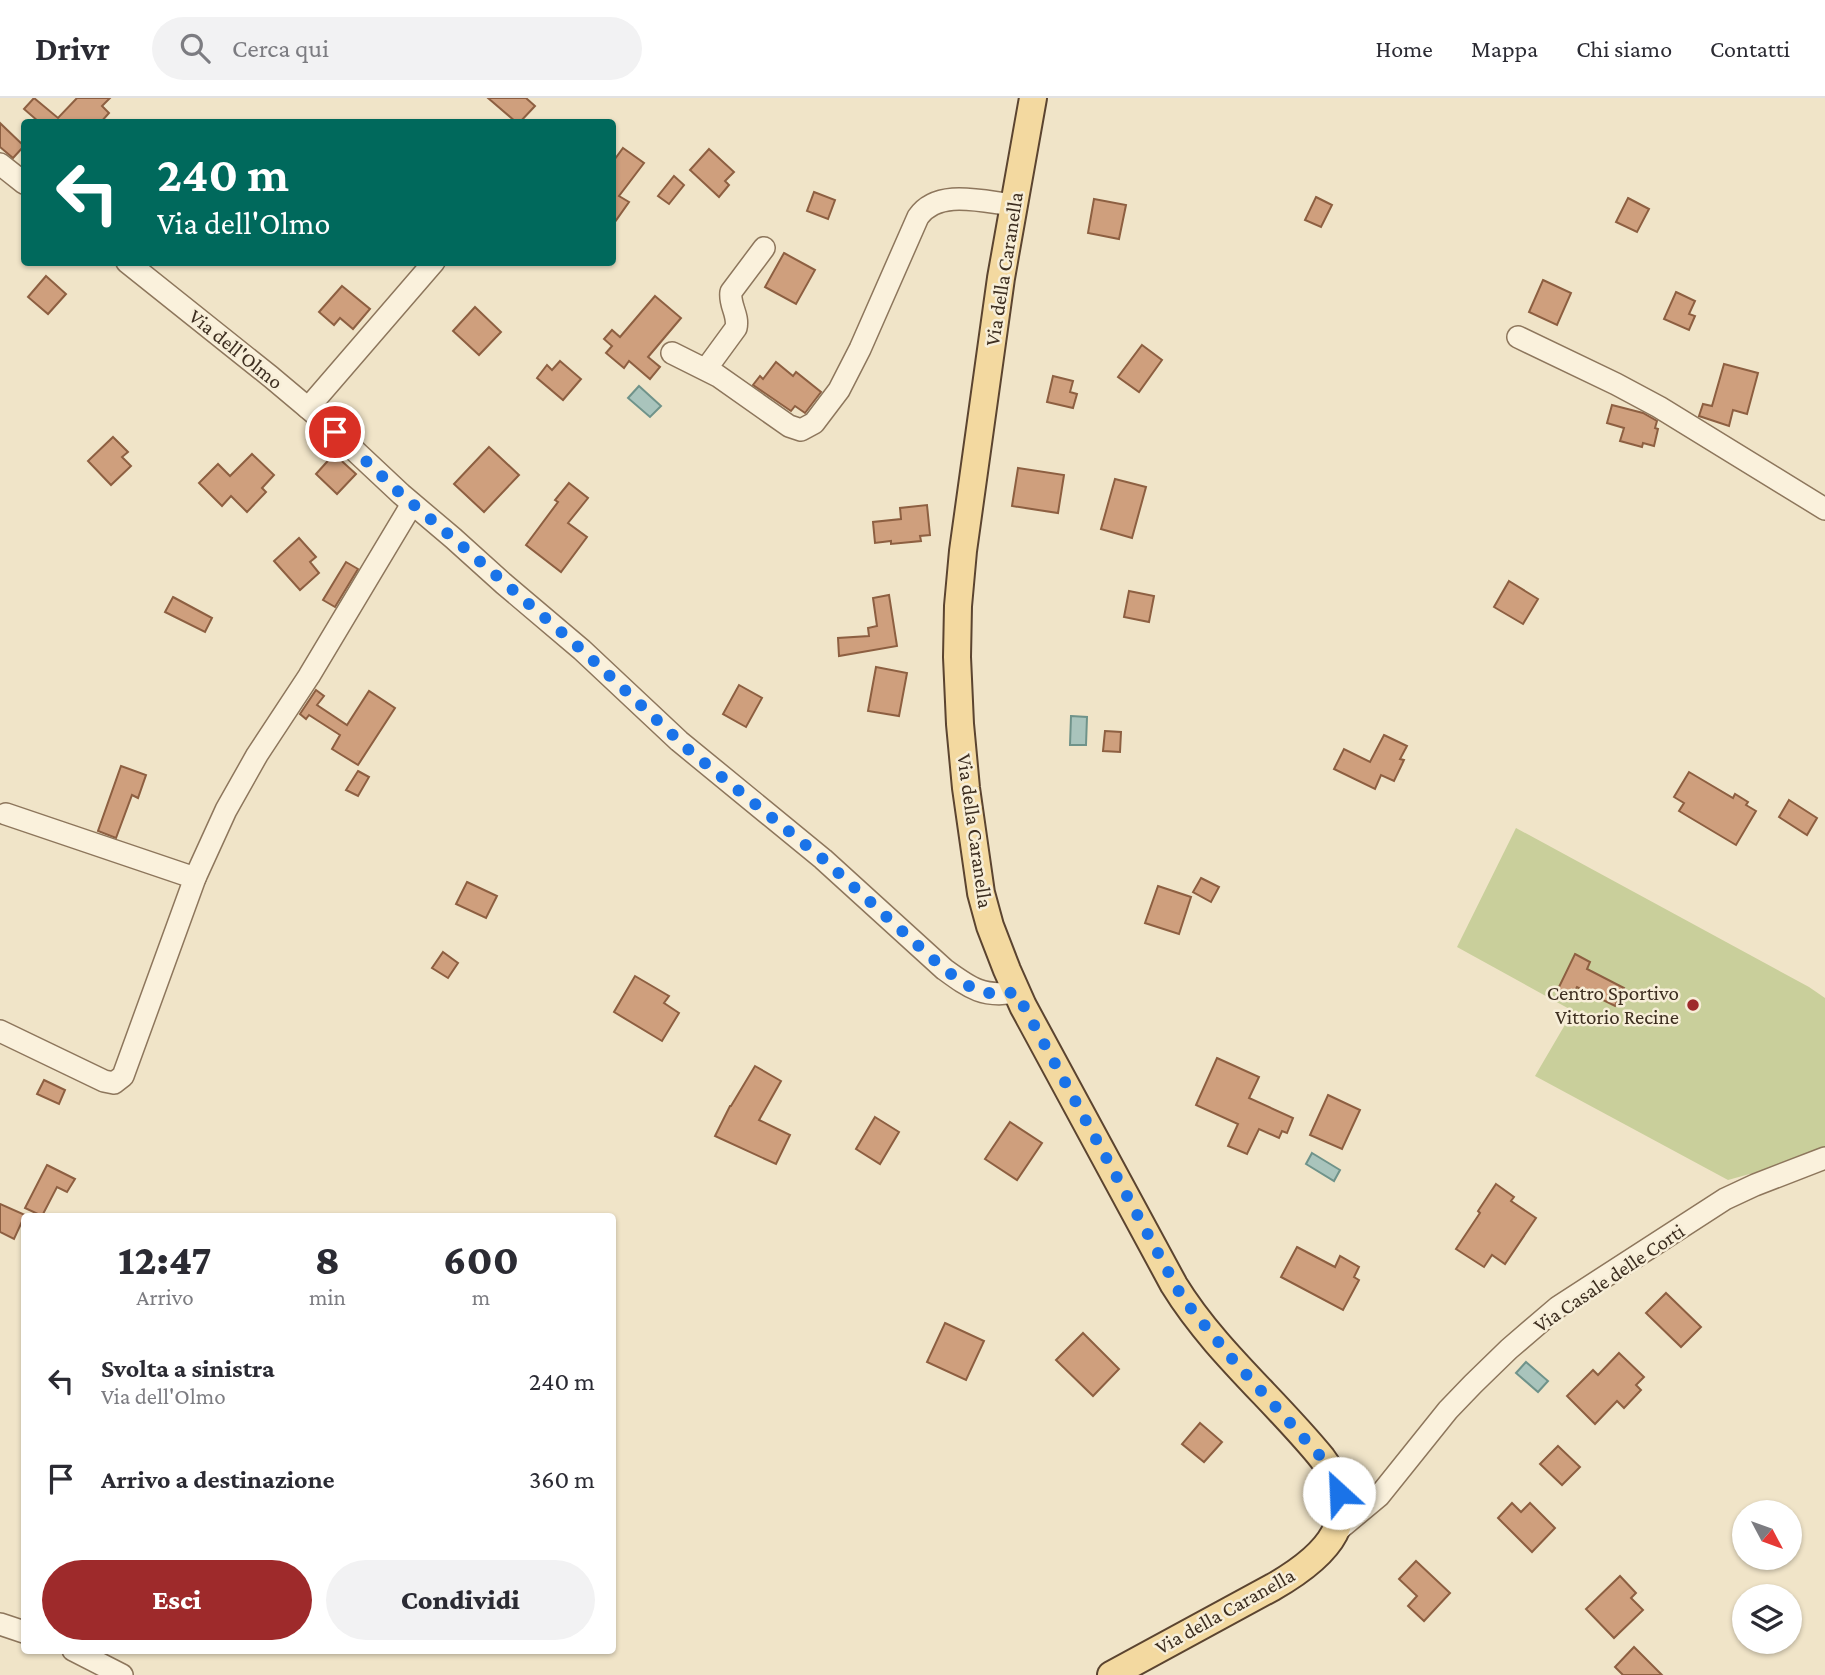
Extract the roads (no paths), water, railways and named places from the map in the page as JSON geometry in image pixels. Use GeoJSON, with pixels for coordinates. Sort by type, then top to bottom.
{"type":"FeatureCollection","features":[{"type":"Feature","properties":{"kind":"main road","name":"Via della Caranella"},"geometry":{"type":"LineString","coordinates":[[1033,98],[1013,205],[962,551],[958,606],[957,657],[964,768],[979,880],[990,926],[1026,1013],[1183,1299],[1215,1339],[1309,1443],[1331,1472],[1341,1507],[1337,1531],[1330,1542],[1286,1580],[1111,1675]]}},
{"type":"Feature","properties":{"kind":"street"},"geometry":{"type":"LineString","coordinates":[[0,164],[21,181]]}},
{"type":"Feature","properties":{"kind":"street"},"geometry":{"type":"LineString","coordinates":[[672,353],[706,369],[789,426],[801,430],[810,427],[842,384],[923,211],[933,204],[951,199],[1013,205]]}},
{"type":"Feature","properties":{"kind":"street"},"geometry":{"type":"LineString","coordinates":[[706,369],[736,328],[731,292],[764,248]]}},
{"type":"Feature","properties":{"kind":"street","name":"Via dell'Olmo"},"geometry":{"type":"LineString","coordinates":[[132,266],[308,408],[412,504],[572,642],[691,752],[845,878],[944,969],[983,992],[998,995],[1016,992]]}},
{"type":"Feature","properties":{"kind":"street"},"geometry":{"type":"LineString","coordinates":[[308,408],[431,266]]}},
{"type":"Feature","properties":{"kind":"street"},"geometry":{"type":"LineString","coordinates":[[1518,337],[1659,407],[1825,509]]}},
{"type":"Feature","properties":{"kind":"street"},"geometry":{"type":"LineString","coordinates":[[0,1031],[104,1081],[117,1082],[125,1072],[195,878],[220,821],[412,504]]}},
{"type":"Feature","properties":{"kind":"street"},"geometry":{"type":"LineString","coordinates":[[6,814],[195,878]]}},
{"type":"Feature","properties":{"kind":"street","name":"Via Casale delle Corti"},"geometry":{"type":"LineString","coordinates":[[1337,1531],[1386,1488],[1472,1384],[1558,1307],[1725,1199],[1825,1158]]}},
{"type":"Feature","properties":{"kind":"street"},"geometry":{"type":"LineString","coordinates":[[0,1624],[21,1631]]}},
{"type":"Feature","properties":{"kind":"street"},"geometry":{"type":"LineString","coordinates":[[82,1654],[122,1675]]}},
{"type":"Feature","properties":{"kind":"water"},"geometry":{"type":"Polygon","coordinates":[[[639,386],[661,406],[650,417],[628,398],[639,386]]]}},
{"type":"Feature","properties":{"kind":"water"},"geometry":{"type":"Polygon","coordinates":[[[1071,716],[1087,717],[1086,745],[1070,745],[1071,716]]]}},
{"type":"Feature","properties":{"kind":"water"},"geometry":{"type":"Polygon","coordinates":[[[1312,1153],[1340,1170],[1334,1181],[1306,1164],[1312,1153]]]}},
{"type":"Feature","properties":{"kind":"water"},"geometry":{"type":"Polygon","coordinates":[[[1526,1362],[1548,1381],[1538,1392],[1516,1373],[1526,1362]]]}},
{"type":"Feature","properties":{"kind":"place","name":"Centro Sportivo Vittorio Recine"},"geometry":{"type":"Point","coordinates":[1693,1005]}}]}
